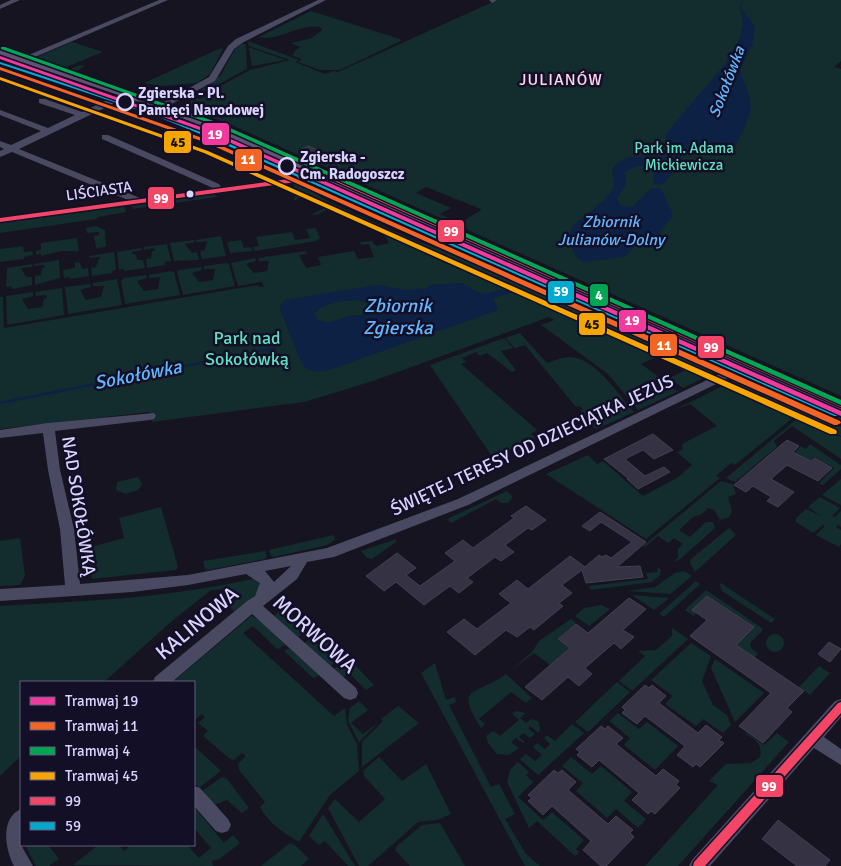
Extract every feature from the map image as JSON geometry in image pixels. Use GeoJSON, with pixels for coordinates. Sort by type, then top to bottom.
{"type":"FeatureCollection","features":[{"type":"Feature","properties":{"kind":"main road"},"geometry":{"type":"LineString","coordinates":[[0,52],[161,106],[320,174],[841,405]]}},
{"type":"Feature","properties":{"kind":"street"},"geometry":{"type":"LineString","coordinates":[[0,7],[17,0]]}},
{"type":"Feature","properties":{"kind":"street"},"geometry":{"type":"LineString","coordinates":[[0,70],[165,0]]}},
{"type":"Feature","properties":{"kind":"street"},"geometry":{"type":"LineString","coordinates":[[306,0],[320,1]]}},
{"type":"Feature","properties":{"kind":"street"},"geometry":{"type":"LineString","coordinates":[[161,106],[212,79],[231,48],[239,41],[320,1]]}},
{"type":"Feature","properties":{"kind":"street"},"geometry":{"type":"LineString","coordinates":[[42,101],[82,115]]}},
{"type":"Feature","properties":{"kind":"street"},"geometry":{"type":"LineString","coordinates":[[0,154],[110,102]]}},
{"type":"Feature","properties":{"kind":"street"},"geometry":{"type":"LineString","coordinates":[[0,112],[48,131]]}},
{"type":"Feature","properties":{"kind":"street"},"geometry":{"type":"LineString","coordinates":[[105,137],[216,186],[218,190]]}},
{"type":"Feature","properties":{"kind":"street"},"geometry":{"type":"LineString","coordinates":[[0,144],[138,201]]}},
{"type":"Feature","properties":{"kind":"street","name":"LIŚCIASTA"},"geometry":{"type":"LineString","coordinates":[[0,220],[310,178],[320,174]]}},
{"type":"Feature","properties":{"kind":"street","name":"ŚWIĘTEJ TERESY OD DZIECIĄTKA JEZUS"},"geometry":{"type":"LineString","coordinates":[[0,595],[160,584],[250,570],[335,552],[454,506],[749,364]]}},
{"type":"Feature","properties":{"kind":"street"},"geometry":{"type":"LineString","coordinates":[[0,434],[150,416]]}},
{"type":"Feature","properties":{"kind":"street","name":"NAD SOKOŁÓWKĄ"},"geometry":{"type":"LineString","coordinates":[[48,427],[54,470],[67,529],[74,590]]}},
{"type":"Feature","properties":{"kind":"street","name":"KALINOWA"},"geometry":{"type":"LineString","coordinates":[[162,681],[293,574],[302,559]]}},
{"type":"Feature","properties":{"kind":"street","name":"KALINOWA"},"geometry":{"type":"LineString","coordinates":[[250,570],[262,575],[268,581],[269,586],[257,602]]}},
{"type":"Feature","properties":{"kind":"street","name":"MORWOWA"},"geometry":{"type":"LineString","coordinates":[[257,602],[350,693]]}},
{"type":"Feature","properties":{"kind":"street"},"geometry":{"type":"LineString","coordinates":[[698,866],[841,706]]}},
{"type":"Feature","properties":{"kind":"street"},"geometry":{"type":"LineString","coordinates":[[813,738],[841,758]]}},
{"type":"Feature","properties":{"kind":"street"},"geometry":{"type":"LineString","coordinates":[[195,795],[222,825]]}},
{"type":"Feature","properties":{"kind":"street"},"geometry":{"type":"LineString","coordinates":[[20,819],[14,828],[12,840],[24,866]]}},
{"type":"Feature","properties":{"kind":"green space","name":"Park im. Adama Mickiewicza"},"geometry":{"type":"Polygon","coordinates":[[[497,0],[841,0],[841,61],[834,67],[841,69],[841,396],[225,122],[179,107],[197,98],[203,98],[200,97],[250,70],[290,60],[249,46],[248,41],[299,60],[295,62],[325,74],[334,71],[338,72],[497,0]],[[426,187],[416,193],[451,208],[440,214],[460,223],[481,209],[426,187]]]}},
{"type":"Feature","properties":{"kind":"green space"},"geometry":{"type":"Polygon","coordinates":[[[311,11],[400,39],[401,41],[340,70],[320,70],[298,62],[302,59],[293,56],[294,52],[300,47],[291,43],[312,38],[322,30],[320,27],[312,26],[274,37],[259,37],[311,11]]]}},
{"type":"Feature","properties":{"kind":"green space"},"geometry":{"type":"Polygon","coordinates":[[[72,42],[103,52],[66,67],[70,69],[81,65],[85,66],[75,72],[33,59],[72,42]]]}},
{"type":"Feature","properties":{"kind":"green space"},"geometry":{"type":"Polygon","coordinates":[[[242,43],[246,45],[247,69],[204,92],[200,91],[221,75],[235,49],[242,43]]]}},
{"type":"Feature","properties":{"kind":"green space"},"geometry":{"type":"Polygon","coordinates":[[[221,48],[223,49],[210,74],[197,83],[162,86],[144,83],[221,48]]]}},
{"type":"Feature","properties":{"kind":"green space"},"geometry":{"type":"Polygon","coordinates":[[[249,48],[251,48],[286,60],[252,66],[249,48]]]}},
{"type":"Feature","properties":{"kind":"green space"},"geometry":{"type":"Polygon","coordinates":[[[113,98],[177,120],[278,165],[113,98]]]}},
{"type":"Feature","properties":{"kind":"green space"},"geometry":{"type":"Polygon","coordinates":[[[314,180],[732,366],[725,370],[484,262],[417,238],[334,201],[305,181],[314,180]]]}},
{"type":"Feature","properties":{"kind":"green space","name":"Park nad Sokołówką"},"geometry":{"type":"Polygon","coordinates":[[[300,183],[331,203],[414,240],[481,264],[718,371],[683,388],[669,378],[684,371],[661,355],[641,364],[673,387],[671,388],[679,391],[638,410],[608,374],[541,325],[554,320],[549,317],[373,381],[304,402],[152,422],[149,412],[0,429],[0,297],[3,297],[4,328],[258,285],[259,287],[264,287],[262,282],[238,286],[231,263],[255,258],[256,261],[246,264],[254,273],[267,271],[269,261],[259,261],[258,258],[306,251],[307,254],[299,255],[306,268],[321,265],[318,257],[354,251],[358,259],[374,257],[369,244],[361,245],[360,242],[372,241],[376,246],[389,243],[383,233],[388,231],[336,208],[331,207],[317,215],[311,214],[330,206],[306,195],[293,201],[297,193],[293,184],[300,183]]]}},
{"type":"Feature","properties":{"kind":"green space"},"geometry":{"type":"Polygon","coordinates":[[[214,193],[217,197],[133,209],[132,206],[214,193]]]}},
{"type":"Feature","properties":{"kind":"green space"},"geometry":{"type":"Polygon","coordinates":[[[124,206],[126,212],[96,219],[0,233],[0,222],[124,206]]]}},
{"type":"Feature","properties":{"kind":"green space"},"geometry":{"type":"Polygon","coordinates":[[[96,226],[105,230],[106,247],[96,248],[94,236],[99,235],[99,232],[87,233],[86,228],[96,226]]]}},
{"type":"Feature","properties":{"kind":"green space"},"geometry":{"type":"Polygon","coordinates":[[[316,228],[320,238],[316,241],[255,251],[253,247],[259,246],[256,237],[292,232],[295,240],[310,238],[306,229],[316,228]]]}},
{"type":"Feature","properties":{"kind":"green space"},"geometry":{"type":"Polygon","coordinates":[[[221,236],[226,256],[202,259],[200,251],[205,250],[207,241],[197,242],[196,240],[221,236]]]}},
{"type":"Feature","properties":{"kind":"green space"},"geometry":{"type":"Polygon","coordinates":[[[77,238],[79,251],[61,251],[41,256],[41,254],[36,255],[36,251],[41,250],[41,243],[77,238]]]}},
{"type":"Feature","properties":{"kind":"green space"},"geometry":{"type":"Polygon","coordinates":[[[194,240],[195,242],[185,244],[192,253],[197,252],[199,260],[174,261],[170,243],[194,240]]]}},
{"type":"Feature","properties":{"kind":"green space"},"geometry":{"type":"Polygon","coordinates":[[[241,240],[244,248],[251,247],[253,251],[230,253],[227,242],[241,240]]]}},
{"type":"Feature","properties":{"kind":"green space"},"geometry":{"type":"Polygon","coordinates":[[[167,244],[171,261],[165,262],[165,265],[147,268],[146,259],[151,258],[152,251],[155,251],[154,248],[144,250],[143,247],[167,244]]]}},
{"type":"Feature","properties":{"kind":"green space"},"geometry":{"type":"Polygon","coordinates":[[[23,246],[24,252],[32,251],[33,255],[24,257],[24,259],[0,262],[0,249],[23,246]]]}},
{"type":"Feature","properties":{"kind":"green space"},"geometry":{"type":"Polygon","coordinates":[[[141,248],[142,250],[132,252],[132,254],[135,254],[138,260],[143,260],[145,268],[119,270],[117,252],[141,248]]]}},
{"type":"Feature","properties":{"kind":"green space"},"geometry":{"type":"Polygon","coordinates":[[[114,252],[116,270],[112,271],[112,273],[92,276],[91,268],[96,267],[100,257],[90,258],[89,256],[114,252]]]}},
{"type":"Feature","properties":{"kind":"green space"},"geometry":{"type":"Polygon","coordinates":[[[59,260],[60,278],[35,285],[35,276],[41,275],[42,268],[45,267],[44,265],[34,266],[34,264],[59,260]]]}},
{"type":"Feature","properties":{"kind":"green space"},"geometry":{"type":"Polygon","coordinates":[[[75,262],[80,263],[82,269],[88,268],[89,276],[64,278],[63,270],[75,268],[75,262]]]}},
{"type":"Feature","properties":{"kind":"green space"},"geometry":{"type":"Polygon","coordinates":[[[32,264],[32,267],[21,268],[26,277],[32,277],[32,285],[12,289],[11,286],[6,287],[7,268],[32,264]]]}},
{"type":"Feature","properties":{"kind":"green space"},"geometry":{"type":"Polygon","coordinates":[[[229,264],[235,286],[183,295],[177,272],[179,270],[201,267],[202,270],[192,273],[199,282],[213,280],[215,269],[204,269],[204,266],[229,264]]]}},
{"type":"Feature","properties":{"kind":"green space"},"geometry":{"type":"Polygon","coordinates":[[[174,272],[180,295],[125,304],[121,281],[124,278],[146,275],[147,278],[137,281],[144,291],[158,289],[160,277],[149,278],[149,275],[174,272]]]}},
{"type":"Feature","properties":{"kind":"green space"},"geometry":{"type":"Polygon","coordinates":[[[117,279],[122,305],[68,314],[65,287],[90,284],[91,287],[80,290],[86,300],[101,297],[104,286],[93,286],[93,283],[117,279]]]}},
{"type":"Feature","properties":{"kind":"green space"},"geometry":{"type":"Polygon","coordinates":[[[62,288],[64,315],[7,325],[6,296],[33,292],[33,296],[22,299],[28,309],[42,307],[44,299],[47,298],[46,295],[36,296],[35,292],[62,288]]]}},
{"type":"Feature","properties":{"kind":"green space"},"geometry":{"type":"Polygon","coordinates":[[[520,333],[547,363],[561,358],[578,358],[597,369],[634,412],[597,429],[594,428],[580,411],[583,410],[580,406],[576,407],[525,345],[515,348],[505,338],[520,333]]]}},
{"type":"Feature","properties":{"kind":"green space"},"geometry":{"type":"Polygon","coordinates":[[[504,338],[513,348],[501,351],[516,370],[512,372],[487,353],[480,356],[476,352],[462,358],[466,362],[461,364],[537,430],[531,434],[536,438],[493,458],[430,365],[504,338]]]}},
{"type":"Feature","properties":{"kind":"green space"},"geometry":{"type":"Polygon","coordinates":[[[746,373],[841,416],[841,422],[813,407],[738,376],[746,373]]]}},
{"type":"Feature","properties":{"kind":"green space"},"geometry":{"type":"Polygon","coordinates":[[[735,380],[791,403],[841,427],[841,436],[795,416],[735,465],[731,463],[716,476],[720,478],[646,539],[546,474],[588,455],[597,464],[603,461],[643,496],[677,478],[692,465],[677,452],[683,449],[682,444],[717,426],[690,404],[672,411],[735,380]]]}},
{"type":"Feature","properties":{"kind":"green space"},"geometry":{"type":"Polygon","coordinates":[[[798,418],[841,437],[841,459],[792,426],[774,441],[777,447],[735,482],[726,478],[798,418]]]}},
{"type":"Feature","properties":{"kind":"green space"},"geometry":{"type":"Polygon","coordinates":[[[810,444],[841,465],[841,469],[823,485],[819,483],[834,468],[815,457],[810,460],[795,452],[801,446],[806,449],[810,444]]]}},
{"type":"Feature","properties":{"kind":"green space"},"geometry":{"type":"Polygon","coordinates":[[[138,477],[142,484],[138,490],[125,494],[116,490],[117,482],[138,477]]]}},
{"type":"Feature","properties":{"kind":"green space"},"geometry":{"type":"Polygon","coordinates":[[[841,479],[841,505],[822,495],[841,479]]]}},
{"type":"Feature","properties":{"kind":"green space"},"geometry":{"type":"Polygon","coordinates":[[[721,481],[733,484],[736,494],[728,497],[732,511],[729,517],[720,520],[714,510],[708,508],[702,514],[693,517],[679,530],[690,537],[706,522],[713,522],[715,528],[679,560],[672,562],[678,558],[678,549],[683,544],[674,538],[668,543],[658,536],[645,547],[643,546],[721,481]]]}},
{"type":"Feature","properties":{"kind":"green space"},"geometry":{"type":"Polygon","coordinates":[[[507,491],[513,497],[508,503],[501,503],[496,499],[451,523],[447,519],[507,491]]]}},
{"type":"Feature","properties":{"kind":"green space"},"geometry":{"type":"Polygon","coordinates":[[[820,497],[840,508],[832,516],[835,517],[841,511],[841,527],[838,525],[836,527],[841,530],[841,544],[839,547],[816,535],[825,526],[823,525],[813,533],[796,522],[796,518],[806,509],[821,516],[808,507],[820,497]]]}},
{"type":"Feature","properties":{"kind":"green space"},"geometry":{"type":"Polygon","coordinates":[[[161,507],[178,567],[176,570],[92,579],[81,530],[88,529],[91,547],[124,538],[119,518],[161,507]]]}},
{"type":"Feature","properties":{"kind":"green space"},"geometry":{"type":"Polygon","coordinates":[[[729,528],[736,535],[695,572],[690,563],[691,559],[729,528]]]}},
{"type":"Feature","properties":{"kind":"green space"},"geometry":{"type":"Polygon","coordinates":[[[334,535],[335,540],[327,545],[274,557],[270,555],[269,550],[334,535]]]}},
{"type":"Feature","properties":{"kind":"green space"},"geometry":{"type":"Polygon","coordinates":[[[20,538],[25,576],[20,585],[0,586],[0,541],[20,538]]]}},
{"type":"Feature","properties":{"kind":"green space"},"geometry":{"type":"Polygon","coordinates":[[[396,539],[396,542],[372,559],[367,558],[361,551],[396,539]]]}},
{"type":"Feature","properties":{"kind":"green space"},"geometry":{"type":"Polygon","coordinates":[[[265,551],[267,556],[265,559],[208,570],[205,569],[203,561],[265,551]]]}},
{"type":"Feature","properties":{"kind":"green space"},"geometry":{"type":"Polygon","coordinates":[[[657,567],[661,570],[660,575],[652,582],[591,590],[589,586],[648,579],[646,573],[658,572],[657,567]]]}},
{"type":"Feature","properties":{"kind":"green space"},"geometry":{"type":"Polygon","coordinates":[[[684,571],[692,576],[670,594],[628,591],[655,587],[675,573],[684,571]]]}},
{"type":"Feature","properties":{"kind":"green space"},"geometry":{"type":"Polygon","coordinates":[[[256,578],[262,581],[258,593],[234,611],[229,606],[239,597],[228,589],[211,590],[172,621],[105,681],[20,681],[20,757],[0,776],[0,606],[161,594],[224,585],[256,578]]]}},
{"type":"Feature","properties":{"kind":"green space"},"geometry":{"type":"Polygon","coordinates":[[[696,581],[700,584],[664,617],[659,614],[696,581]]]}},
{"type":"Feature","properties":{"kind":"green space"},"geometry":{"type":"Polygon","coordinates":[[[719,582],[775,619],[771,623],[722,591],[719,582]]]}},
{"type":"Feature","properties":{"kind":"green space"},"geometry":{"type":"Polygon","coordinates":[[[706,590],[762,628],[762,631],[750,643],[751,648],[758,654],[754,658],[733,643],[739,642],[754,627],[708,596],[694,616],[685,610],[706,590]]]}},
{"type":"Feature","properties":{"kind":"green space"},"geometry":{"type":"Polygon","coordinates":[[[632,595],[669,598],[654,610],[632,595]]]}},
{"type":"Feature","properties":{"kind":"green space"},"geometry":{"type":"Polygon","coordinates":[[[601,605],[610,609],[589,626],[575,616],[584,608],[601,605]]]}},
{"type":"Feature","properties":{"kind":"green space"},"geometry":{"type":"Polygon","coordinates":[[[282,609],[308,627],[308,630],[298,637],[274,616],[282,609]]]}},
{"type":"Feature","properties":{"kind":"green space"},"geometry":{"type":"Polygon","coordinates":[[[251,616],[261,621],[285,645],[278,649],[276,648],[253,626],[243,633],[334,716],[345,708],[347,725],[357,744],[359,771],[330,795],[299,842],[277,827],[260,807],[265,802],[239,770],[238,764],[246,756],[242,753],[234,760],[230,759],[203,736],[208,731],[198,723],[205,717],[202,714],[195,720],[195,681],[174,681],[251,616]]]}},
{"type":"Feature","properties":{"kind":"green space"},"geometry":{"type":"Polygon","coordinates":[[[571,619],[576,623],[557,639],[569,648],[550,665],[534,653],[510,671],[532,652],[539,641],[571,619]]]}},
{"type":"Feature","properties":{"kind":"green space"},"geometry":{"type":"Polygon","coordinates":[[[672,628],[688,639],[632,691],[619,681],[645,656],[638,651],[656,650],[672,636],[672,628]]]}},
{"type":"Feature","properties":{"kind":"green space"},"geometry":{"type":"Polygon","coordinates":[[[317,633],[345,656],[329,667],[304,644],[317,633]]]}},
{"type":"Feature","properties":{"kind":"green space"},"geometry":{"type":"Polygon","coordinates":[[[775,634],[781,637],[784,643],[781,649],[775,652],[769,649],[766,643],[769,637],[775,634]]]}},
{"type":"Feature","properties":{"kind":"green space"},"geometry":{"type":"Polygon","coordinates":[[[691,643],[711,656],[702,681],[713,705],[727,715],[731,725],[723,733],[703,719],[696,726],[665,704],[673,696],[651,680],[691,643]]]}},
{"type":"Feature","properties":{"kind":"green space"},"geometry":{"type":"Polygon","coordinates":[[[289,648],[319,675],[314,678],[311,676],[284,651],[289,648]]]}},
{"type":"Feature","properties":{"kind":"green space"},"geometry":{"type":"Polygon","coordinates":[[[346,659],[351,661],[374,685],[366,690],[349,673],[342,678],[333,670],[346,659]]]}},
{"type":"Feature","properties":{"kind":"green space"},"geometry":{"type":"Polygon","coordinates":[[[715,659],[764,693],[735,722],[711,668],[715,659]]]}},
{"type":"Feature","properties":{"kind":"green space"},"geometry":{"type":"Polygon","coordinates":[[[435,663],[446,700],[455,697],[456,702],[449,705],[491,787],[499,784],[515,814],[505,819],[526,854],[540,866],[525,866],[421,673],[435,663]]]}},
{"type":"Feature","properties":{"kind":"green space"},"geometry":{"type":"Polygon","coordinates":[[[819,666],[830,673],[810,695],[799,687],[819,666]]]}},
{"type":"Feature","properties":{"kind":"green space"},"geometry":{"type":"Polygon","coordinates":[[[506,674],[532,698],[526,703],[511,692],[479,719],[485,724],[481,728],[469,704],[469,697],[478,689],[506,674]]]}},
{"type":"Feature","properties":{"kind":"green space"},"geometry":{"type":"Polygon","coordinates":[[[617,682],[630,692],[588,732],[575,722],[617,682]]]}},
{"type":"Feature","properties":{"kind":"green space"},"geometry":{"type":"Polygon","coordinates":[[[359,701],[368,710],[351,723],[363,734],[379,722],[359,742],[348,721],[350,708],[359,701]]]}},
{"type":"Feature","properties":{"kind":"green space"},"geometry":{"type":"Polygon","coordinates":[[[398,706],[419,723],[362,767],[362,742],[383,721],[381,719],[398,706]]]}},
{"type":"Feature","properties":{"kind":"green space"},"geometry":{"type":"Polygon","coordinates":[[[516,711],[526,713],[520,718],[526,723],[531,719],[538,721],[539,733],[530,726],[528,728],[535,734],[530,738],[523,733],[519,737],[525,742],[523,743],[516,738],[511,742],[519,748],[509,755],[497,754],[488,743],[486,736],[493,731],[500,736],[519,720],[512,714],[516,711]]]}},
{"type":"Feature","properties":{"kind":"green space"},"geometry":{"type":"Polygon","coordinates":[[[618,713],[639,729],[647,722],[678,746],[655,770],[624,745],[630,738],[609,721],[618,713]]]}},
{"type":"Feature","properties":{"kind":"green space"},"geometry":{"type":"Polygon","coordinates":[[[572,724],[584,733],[538,775],[520,759],[526,754],[535,761],[542,755],[533,747],[537,743],[545,749],[550,744],[544,738],[547,735],[555,741],[572,724]]]}},
{"type":"Feature","properties":{"kind":"green space"},"geometry":{"type":"Polygon","coordinates":[[[747,733],[764,745],[777,733],[789,742],[678,866],[645,866],[718,785],[709,781],[726,764],[751,763],[760,757],[759,746],[747,733]]]}},
{"type":"Feature","properties":{"kind":"green space"},"geometry":{"type":"Polygon","coordinates":[[[195,747],[221,771],[199,788],[195,783],[195,747]]]}},
{"type":"Feature","properties":{"kind":"green space"},"geometry":{"type":"Polygon","coordinates":[[[379,757],[402,781],[426,764],[451,814],[437,820],[418,822],[368,866],[359,866],[328,808],[335,799],[359,822],[385,799],[364,776],[363,771],[379,757]]]}},
{"type":"Feature","properties":{"kind":"green space"},"geometry":{"type":"Polygon","coordinates":[[[571,757],[592,774],[601,766],[632,792],[624,801],[646,819],[638,828],[616,809],[607,818],[576,791],[583,783],[562,766],[571,757]]]}},
{"type":"Feature","properties":{"kind":"green space"},"geometry":{"type":"Polygon","coordinates":[[[518,762],[529,772],[526,775],[533,782],[518,797],[543,820],[552,812],[584,840],[576,849],[579,852],[575,856],[537,821],[529,828],[507,782],[510,770],[518,762]]]}},
{"type":"Feature","properties":{"kind":"green space"},"geometry":{"type":"Polygon","coordinates":[[[222,777],[227,779],[249,808],[242,813],[227,800],[214,805],[202,791],[222,777]]]}},
{"type":"Feature","properties":{"kind":"green space"},"geometry":{"type":"Polygon","coordinates":[[[195,808],[224,843],[233,835],[240,843],[220,859],[212,861],[213,866],[73,865],[97,846],[120,846],[124,851],[128,846],[188,846],[199,858],[211,848],[195,829],[195,808]]]}},
{"type":"Feature","properties":{"kind":"green space"},"geometry":{"type":"Polygon","coordinates":[[[323,814],[355,866],[348,866],[325,841],[319,845],[309,836],[323,814]]]}},
{"type":"Feature","properties":{"kind":"green space"},"geometry":{"type":"Polygon","coordinates":[[[440,823],[465,866],[410,866],[395,850],[397,846],[422,825],[440,823]]]}},
{"type":"Feature","properties":{"kind":"green space"},"geometry":{"type":"Polygon","coordinates":[[[290,843],[296,846],[309,859],[301,866],[261,866],[290,843]]]}},
{"type":"Feature","properties":{"kind":"green space"},"geometry":{"type":"Polygon","coordinates":[[[26,846],[49,846],[59,859],[49,866],[36,866],[26,846]]]}},
{"type":"Feature","properties":{"kind":"water"},"geometry":{"type":"Polygon","coordinates":[[[740,6],[755,27],[752,46],[740,70],[751,102],[747,122],[735,145],[729,150],[709,154],[684,152],[668,141],[665,135],[724,65],[739,40],[743,25],[740,6]]]}},
{"type":"Feature","properties":{"kind":"water","name":"Zbiornik Julianów-Dolny"},"geometry":{"type":"Polygon","coordinates":[[[679,154],[682,155],[672,174],[662,185],[653,184],[654,170],[649,165],[637,166],[625,172],[626,184],[617,198],[620,205],[632,207],[652,188],[661,189],[671,210],[672,217],[656,239],[635,246],[625,257],[583,262],[579,259],[571,246],[572,226],[596,207],[612,191],[614,182],[612,170],[618,163],[634,157],[671,157],[679,154]]]}},
{"type":"Feature","properties":{"kind":"water","name":"Zbiornik Zgierska"},"geometry":{"type":"Polygon","coordinates":[[[461,283],[482,294],[510,288],[512,293],[493,298],[498,310],[326,371],[310,370],[302,364],[279,307],[285,300],[378,285],[406,290],[428,288],[429,285],[461,283]],[[355,300],[332,303],[321,308],[315,315],[318,320],[326,322],[349,316],[363,315],[371,310],[371,306],[366,302],[355,300]]]}},
{"type":"Feature","properties":{"kind":"building"},"geometry":{"type":"Polygon","coordinates":[[[308,146],[333,157],[319,164],[313,161],[311,155],[299,150],[308,146]]]}},
{"type":"Feature","properties":{"kind":"building"},"geometry":{"type":"Polygon","coordinates":[[[653,434],[673,450],[654,459],[643,450],[625,459],[645,476],[664,467],[670,472],[638,489],[627,479],[629,479],[604,459],[653,434]]]}},
{"type":"Feature","properties":{"kind":"building"},"geometry":{"type":"Polygon","coordinates":[[[787,440],[799,446],[793,452],[811,461],[815,458],[832,468],[818,481],[787,465],[771,479],[794,492],[778,507],[767,501],[771,497],[753,486],[746,492],[734,485],[787,440]]]}},
{"type":"Feature","properties":{"kind":"building"},"geometry":{"type":"Polygon","coordinates":[[[526,506],[546,520],[532,530],[528,528],[505,545],[514,552],[501,561],[495,557],[467,578],[473,582],[459,593],[450,586],[424,605],[396,582],[384,591],[366,576],[397,553],[416,568],[406,575],[420,586],[455,561],[445,553],[463,540],[473,548],[514,518],[511,516],[526,506]]]}},
{"type":"Feature","properties":{"kind":"building"},"geometry":{"type":"Polygon","coordinates":[[[600,512],[646,542],[617,567],[640,566],[643,577],[586,583],[582,570],[562,585],[572,593],[559,603],[563,606],[534,630],[530,627],[517,637],[506,630],[475,655],[447,632],[464,619],[477,629],[511,603],[499,594],[517,580],[528,589],[570,556],[585,567],[599,555],[602,557],[606,555],[611,558],[632,542],[601,522],[590,531],[582,526],[600,512]]]}},
{"type":"Feature","properties":{"kind":"building"},"geometry":{"type":"Polygon","coordinates":[[[707,596],[754,627],[736,645],[804,691],[787,708],[792,712],[763,743],[739,726],[771,693],[690,636],[707,620],[692,610],[707,596]]]}},
{"type":"Feature","properties":{"kind":"building"},"geometry":{"type":"Polygon","coordinates":[[[629,598],[646,609],[623,630],[634,637],[621,649],[614,643],[585,668],[592,674],[579,686],[568,677],[542,700],[525,687],[570,648],[558,639],[576,624],[588,633],[629,598]]]}},
{"type":"Feature","properties":{"kind":"building"},"geometry":{"type":"Polygon","coordinates":[[[829,642],[841,649],[830,662],[818,654],[829,642]]]}},
{"type":"Feature","properties":{"kind":"building"},"geometry":{"type":"Polygon","coordinates":[[[645,685],[649,688],[652,685],[666,696],[659,703],[698,733],[706,725],[722,737],[719,740],[724,743],[700,767],[696,764],[693,767],[677,755],[685,746],[645,716],[637,724],[622,713],[625,710],[622,707],[645,685]]]}},
{"type":"Feature","properties":{"kind":"building"},"geometry":{"type":"Polygon","coordinates":[[[601,726],[605,729],[608,726],[623,738],[616,744],[656,776],[663,769],[679,781],[676,785],[680,788],[655,814],[651,811],[648,814],[632,800],[639,793],[599,760],[592,767],[577,755],[580,752],[576,749],[601,726]]]}},
{"type":"Feature","properties":{"kind":"building"},"geometry":{"type":"Polygon","coordinates":[[[554,770],[558,773],[562,770],[576,782],[568,790],[608,824],[616,816],[633,830],[630,833],[634,837],[606,866],[601,866],[583,850],[591,841],[552,806],[543,815],[528,801],[532,798],[528,795],[554,770]]]}},
{"type":"Feature","properties":{"kind":"building"},"geometry":{"type":"Polygon","coordinates":[[[778,820],[830,860],[825,866],[797,866],[762,839],[778,820]]]}},
{"type":"Feature","properties":{"kind":"waterway","name":"Sokołówka"},"geometry":{"type":"LineString","coordinates":[[740,8],[742,0]]}},
{"type":"Feature","properties":{"kind":"waterway","name":"Sokołówka"},"geometry":{"type":"LineString","coordinates":[[0,403],[275,348]]}},
{"type":"Feature","properties":{"kind":"tram line","name":"4"},"geometry":{"type":"LineString","coordinates":[[3,48],[217,124],[841,403]]}},
{"type":"Feature","properties":{"kind":"tram line","name":"19"},"geometry":{"type":"LineString","coordinates":[[0,57],[213,133],[841,414]]}},
{"type":"Feature","properties":{"kind":"tram line","name":"11"},"geometry":{"type":"LineString","coordinates":[[0,68],[209,142],[837,423]]}},
{"type":"Feature","properties":{"kind":"tram line","name":"45"},"geometry":{"type":"LineString","coordinates":[[0,78],[206,152],[833,432]]}},
{"type":"Feature","properties":{"kind":"transit line","name":"59"},"geometry":{"type":"LineString","coordinates":[[0,63],[158,115],[219,140],[837,414]]}},
{"type":"Feature","properties":{"kind":"transit line","name":"99"},"geometry":{"type":"LineString","coordinates":[[321,173],[841,405]]}},
{"type":"Feature","properties":{"kind":"transit line","name":"99"},"geometry":{"type":"LineString","coordinates":[[0,220],[296,180],[321,173]]}},
{"type":"Feature","properties":{"kind":"transit line","name":"99"},"geometry":{"type":"LineString","coordinates":[[698,866],[841,706]]}},
{"type":"Feature","properties":{"kind":"place","name":"Zgierska - Pl. Pamięci Narodowej"},"geometry":{"type":"Point","coordinates":[125,102]}},
{"type":"Feature","properties":{"kind":"place","name":"Zgierska - Cm. Radogoszcz"},"geometry":{"type":"Point","coordinates":[287,166]}},
{"type":"Feature","properties":{"kind":"district","name":"JULIANÓW"},"geometry":{"type":"Point","coordinates":[561,80]}}]}
